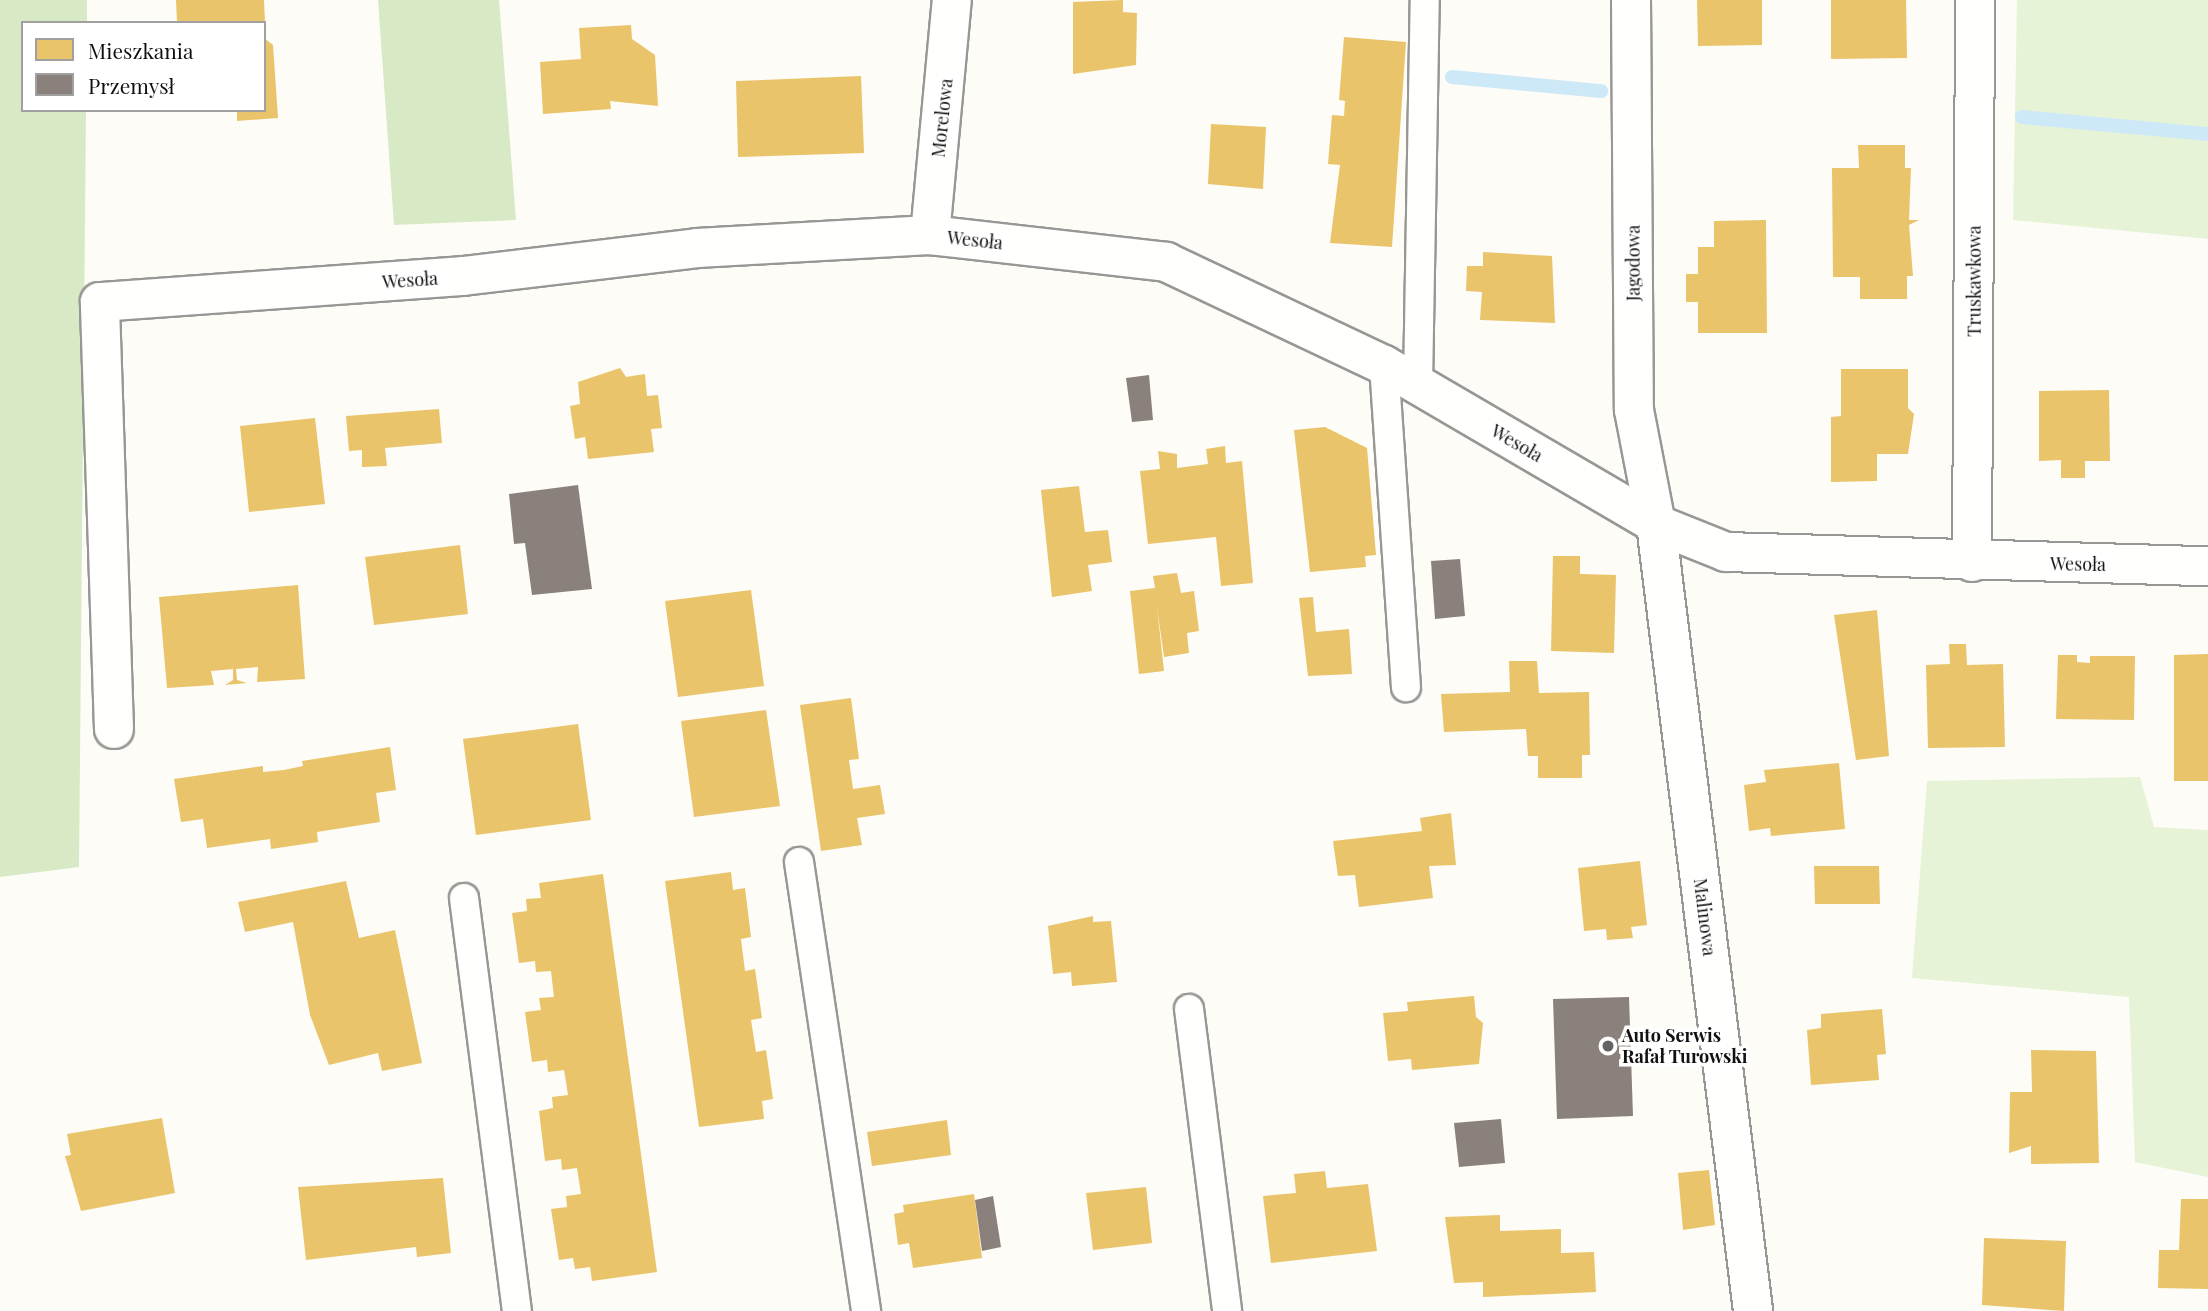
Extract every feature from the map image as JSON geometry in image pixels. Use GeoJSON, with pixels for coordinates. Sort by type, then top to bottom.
{"type":"FeatureCollection","features":[{"type":"Feature","properties":{"kind":"street","name":"Morelowa"},"geometry":{"type":"LineString","coordinates":[[930,235],[952,0]]}},
{"type":"Feature","properties":{"kind":"street","name":"Jagodowa"},"geometry":{"type":"LineString","coordinates":[[1631,0],[1634,411],[1656,524]]}},
{"type":"Feature","properties":{"kind":"street","name":"Truskawkowa"},"geometry":{"type":"LineString","coordinates":[[1972,562],[1975,0]]}},
{"type":"Feature","properties":{"kind":"street","name":"Wesoła"},"geometry":{"type":"LineString","coordinates":[[114,730],[100,302],[463,276],[697,248],[930,235],[1166,262],[1384,365],[1656,524],[1726,552],[1972,562],[2208,566]]}},
{"type":"Feature","properties":{"kind":"street","name":"Malinowa"},"geometry":{"type":"LineString","coordinates":[[1656,524],[1753,1311]]}},
{"type":"Feature","properties":{"kind":"lane"},"geometry":{"type":"LineString","coordinates":[[1418,384],[1425,0]]}},
{"type":"Feature","properties":{"kind":"lane"},"geometry":{"type":"LineString","coordinates":[[1384,365],[1406,687]]}},
{"type":"Feature","properties":{"kind":"lane"},"geometry":{"type":"LineString","coordinates":[[799,862],[866,1311]]}},
{"type":"Feature","properties":{"kind":"lane"},"geometry":{"type":"LineString","coordinates":[[464,898],[516,1311]]}},
{"type":"Feature","properties":{"kind":"lane"},"geometry":{"type":"LineString","coordinates":[[1189,1009],[1227,1311]]}},
{"type":"Feature","properties":{"kind":"green space"},"geometry":{"type":"Polygon","coordinates":[[[0,0],[87,0],[87,21],[21,21],[21,112],[86,112],[79,867],[0,877],[0,0]]]}},
{"type":"Feature","properties":{"kind":"green space"},"geometry":{"type":"Polygon","coordinates":[[[378,0],[499,0],[516,220],[394,225],[378,0]]]}},
{"type":"Feature","properties":{"kind":"green space"},"geometry":{"type":"Polygon","coordinates":[[[2017,0],[2208,0],[2208,239],[2013,220],[2017,0]]]}},
{"type":"Feature","properties":{"kind":"green space"},"geometry":{"type":"Polygon","coordinates":[[[2140,777],[2154,827],[2208,830],[2208,1177],[2135,1162],[2129,997],[1912,978],[1927,781],[2140,777]]]}},
{"type":"Feature","properties":{"kind":"building: Mieszkania"},"geometry":{"type":"Polygon","coordinates":[[[176,0],[264,0],[265,21],[177,21],[176,0]]]}},
{"type":"Feature","properties":{"kind":"building: Mieszkania"},"geometry":{"type":"Polygon","coordinates":[[[1123,0],[1123,12],[1137,13],[1136,65],[1073,74],[1073,2],[1123,0]]]}},
{"type":"Feature","properties":{"kind":"building: Mieszkania"},"geometry":{"type":"Polygon","coordinates":[[[1697,0],[1762,0],[1762,45],[1698,46],[1697,0]]]}},
{"type":"Feature","properties":{"kind":"building: Mieszkania"},"geometry":{"type":"Polygon","coordinates":[[[1831,0],[1906,0],[1907,58],[1831,59],[1831,0]]]}},
{"type":"Feature","properties":{"kind":"building: Mieszkania"},"geometry":{"type":"Polygon","coordinates":[[[631,25],[632,39],[655,55],[658,106],[610,101],[611,109],[543,114],[540,62],[581,59],[579,28],[631,25]]]}},
{"type":"Feature","properties":{"kind":"building: Mieszkania"},"geometry":{"type":"Polygon","coordinates":[[[1344,37],[1406,42],[1392,247],[1330,243],[1340,165],[1328,164],[1332,115],[1344,116],[1345,101],[1339,100],[1344,37]]]}},
{"type":"Feature","properties":{"kind":"building: Mieszkania"},"geometry":{"type":"Polygon","coordinates":[[[266,40],[273,45],[278,118],[237,121],[237,112],[266,112],[266,40]]]}},
{"type":"Feature","properties":{"kind":"building: Mieszkania"},"geometry":{"type":"Polygon","coordinates":[[[861,76],[864,153],[738,157],[736,81],[861,76]]]}},
{"type":"Feature","properties":{"kind":"building: Mieszkania"},"geometry":{"type":"Polygon","coordinates":[[[1211,124],[1266,127],[1263,189],[1208,184],[1211,124]]]}},
{"type":"Feature","properties":{"kind":"building: Mieszkania"},"geometry":{"type":"Polygon","coordinates":[[[1858,145],[1905,145],[1905,168],[1911,168],[1909,220],[1919,220],[1909,225],[1913,276],[1907,276],[1907,299],[1860,299],[1860,277],[1833,277],[1832,168],[1859,168],[1858,145]]]}},
{"type":"Feature","properties":{"kind":"building: Mieszkania"},"geometry":{"type":"Polygon","coordinates":[[[1766,220],[1767,333],[1698,333],[1698,302],[1686,302],[1686,274],[1698,274],[1698,247],[1714,247],[1714,221],[1766,220]]]}},
{"type":"Feature","properties":{"kind":"building: Mieszkania"},"geometry":{"type":"Polygon","coordinates":[[[1483,252],[1552,256],[1555,323],[1480,320],[1482,292],[1466,291],[1467,266],[1483,266],[1483,252]]]}},
{"type":"Feature","properties":{"kind":"building: Mieszkania"},"geometry":{"type":"Polygon","coordinates":[[[620,368],[626,377],[645,374],[647,396],[658,395],[662,428],[651,429],[654,452],[588,459],[585,437],[575,439],[570,406],[580,404],[578,382],[620,368]]]}},
{"type":"Feature","properties":{"kind":"building: Mieszkania"},"geometry":{"type":"Polygon","coordinates":[[[1841,369],[1908,369],[1908,408],[1914,414],[1908,454],[1877,454],[1877,481],[1831,482],[1831,417],[1841,416],[1841,369]]]}},
{"type":"Feature","properties":{"kind":"building: Mieszkania"},"geometry":{"type":"Polygon","coordinates":[[[2109,390],[2110,461],[2085,461],[2085,478],[2061,478],[2061,460],[2039,461],[2039,391],[2109,390]]]}},
{"type":"Feature","properties":{"kind":"building: Mieszkania"},"geometry":{"type":"Polygon","coordinates":[[[439,409],[442,443],[385,448],[387,466],[362,467],[362,450],[349,451],[346,416],[439,409]]]}},
{"type":"Feature","properties":{"kind":"building: Mieszkania"},"geometry":{"type":"Polygon","coordinates":[[[315,418],[325,504],[249,512],[240,426],[315,418]]]}},
{"type":"Feature","properties":{"kind":"building: Mieszkania"},"geometry":{"type":"Polygon","coordinates":[[[1325,427],[1367,448],[1376,555],[1365,556],[1366,567],[1310,572],[1294,430],[1325,427]]]}},
{"type":"Feature","properties":{"kind":"building: Mieszkania"},"geometry":{"type":"Polygon","coordinates":[[[1225,446],[1226,463],[1242,461],[1253,583],[1221,586],[1216,537],[1148,544],[1140,471],[1160,469],[1158,451],[1177,454],[1177,468],[1208,464],[1206,449],[1225,446]]]}},
{"type":"Feature","properties":{"kind":"building: Mieszkania"},"geometry":{"type":"Polygon","coordinates":[[[1079,486],[1085,532],[1108,530],[1112,562],[1088,565],[1092,591],[1052,597],[1041,490],[1079,486]]]}},
{"type":"Feature","properties":{"kind":"building: Mieszkania"},"geometry":{"type":"Polygon","coordinates":[[[460,545],[468,614],[374,625],[365,557],[460,545]]]}},
{"type":"Feature","properties":{"kind":"building: Mieszkania"},"geometry":{"type":"Polygon","coordinates":[[[1553,556],[1580,556],[1580,574],[1616,575],[1614,653],[1551,651],[1553,556]]]}},
{"type":"Feature","properties":{"kind":"building: Mieszkania"},"geometry":{"type":"Polygon","coordinates":[[[1177,573],[1181,593],[1194,591],[1199,631],[1187,633],[1189,653],[1164,657],[1157,607],[1164,671],[1139,674],[1130,591],[1155,588],[1153,576],[1177,573]]]}},
{"type":"Feature","properties":{"kind":"building: Mieszkania"},"geometry":{"type":"Polygon","coordinates":[[[298,585],[305,679],[257,682],[258,667],[236,669],[237,680],[247,683],[225,685],[233,680],[233,669],[211,671],[214,685],[167,688],[159,597],[298,585]]]}},
{"type":"Feature","properties":{"kind":"building: Mieszkania"},"geometry":{"type":"Polygon","coordinates":[[[751,590],[764,686],[678,697],[665,601],[751,590]]]}},
{"type":"Feature","properties":{"kind":"building: Mieszkania"},"geometry":{"type":"Polygon","coordinates":[[[1313,597],[1316,632],[1349,629],[1352,674],[1308,676],[1299,598],[1313,597]]]}},
{"type":"Feature","properties":{"kind":"building: Mieszkania"},"geometry":{"type":"Polygon","coordinates":[[[1877,610],[1889,756],[1856,760],[1834,615],[1877,610]]]}},
{"type":"Feature","properties":{"kind":"building: Mieszkania"},"geometry":{"type":"Polygon","coordinates":[[[1949,644],[1966,644],[1967,665],[2003,664],[2005,747],[1928,748],[1926,665],[1950,664],[1949,644]]]}},
{"type":"Feature","properties":{"kind":"building: Mieszkania"},"geometry":{"type":"Polygon","coordinates":[[[2208,654],[2208,781],[2174,781],[2174,655],[2208,654]]]}},
{"type":"Feature","properties":{"kind":"building: Mieszkania"},"geometry":{"type":"Polygon","coordinates":[[[2058,655],[2077,655],[2077,662],[2090,663],[2090,656],[2135,656],[2134,720],[2056,719],[2058,655]]]}},
{"type":"Feature","properties":{"kind":"building: Mieszkania"},"geometry":{"type":"Polygon","coordinates":[[[1509,661],[1537,661],[1539,693],[1589,692],[1590,755],[1582,755],[1582,778],[1538,778],[1538,756],[1528,756],[1526,729],[1444,732],[1441,694],[1510,692],[1509,661]]]}},
{"type":"Feature","properties":{"kind":"building: Mieszkania"},"geometry":{"type":"Polygon","coordinates":[[[851,698],[859,759],[849,760],[853,789],[880,785],[885,814],[857,818],[862,845],[821,851],[800,705],[851,698]]]}},
{"type":"Feature","properties":{"kind":"building: Mieszkania"},"geometry":{"type":"Polygon","coordinates":[[[766,710],[780,806],[694,817],[681,721],[766,710]]]}},
{"type":"Feature","properties":{"kind":"building: Mieszkania"},"geometry":{"type":"Polygon","coordinates":[[[578,724],[591,820],[476,835],[463,739],[578,724]]]}},
{"type":"Feature","properties":{"kind":"building: Mieszkania"},"geometry":{"type":"Polygon","coordinates":[[[390,747],[396,790],[376,793],[380,822],[317,832],[318,842],[271,849],[270,839],[207,848],[203,819],[181,822],[174,779],[263,766],[263,772],[284,770],[303,766],[302,761],[390,747]]]}},
{"type":"Feature","properties":{"kind":"building: Mieszkania"},"geometry":{"type":"Polygon","coordinates":[[[1839,763],[1845,829],[1771,836],[1770,828],[1749,831],[1744,785],[1766,782],[1764,770],[1839,763]]]}},
{"type":"Feature","properties":{"kind":"building: Mieszkania"},"geometry":{"type":"Polygon","coordinates":[[[1451,813],[1456,865],[1429,866],[1433,898],[1359,907],[1355,875],[1338,876],[1333,841],[1422,831],[1420,818],[1451,813]]]}},
{"type":"Feature","properties":{"kind":"building: Mieszkania"},"geometry":{"type":"Polygon","coordinates":[[[1640,861],[1647,925],[1631,927],[1633,938],[1607,940],[1606,929],[1584,931],[1578,868],[1640,861]]]}},
{"type":"Feature","properties":{"kind":"building: Mieszkania"},"geometry":{"type":"Polygon","coordinates":[[[1814,866],[1879,866],[1880,904],[1815,904],[1814,866]]]}},
{"type":"Feature","properties":{"kind":"building: Mieszkania"},"geometry":{"type":"Polygon","coordinates":[[[731,872],[733,890],[745,888],[751,937],[741,939],[745,971],[755,969],[762,1018],[751,1020],[756,1052],[766,1050],[773,1099],[762,1101],[764,1119],[699,1127],[665,881],[731,872]]]}},
{"type":"Feature","properties":{"kind":"building: Mieszkania"},"geometry":{"type":"Polygon","coordinates":[[[603,874],[657,1272],[592,1281],[590,1267],[575,1269],[573,1258],[559,1260],[551,1209],[567,1207],[566,1196],[581,1194],[577,1168],[562,1170],[561,1159],[545,1161],[539,1111],[553,1108],[552,1097],[568,1095],[564,1070],[548,1072],[547,1060],[532,1062],[525,1012],[541,1010],[539,998],[554,997],[551,971],[536,972],[535,961],[519,963],[512,913],[527,911],[526,899],[541,898],[539,883],[603,874]]]}},
{"type":"Feature","properties":{"kind":"building: Mieszkania"},"geometry":{"type":"Polygon","coordinates":[[[346,881],[359,938],[395,930],[422,1063],[382,1071],[378,1053],[329,1065],[310,1015],[293,922],[245,932],[238,902],[346,881]]]}},
{"type":"Feature","properties":{"kind":"building: Mieszkania"},"geometry":{"type":"Polygon","coordinates":[[[1093,916],[1093,922],[1111,921],[1117,982],[1072,986],[1071,972],[1053,974],[1048,926],[1093,916]]]}},
{"type":"Feature","properties":{"kind":"building: Mieszkania"},"geometry":{"type":"Polygon","coordinates":[[[1474,996],[1476,1017],[1483,1023],[1479,1064],[1412,1070],[1411,1059],[1388,1061],[1383,1013],[1408,1011],[1407,1002],[1474,996]]]}},
{"type":"Feature","properties":{"kind":"building: Mieszkania"},"geometry":{"type":"Polygon","coordinates":[[[1882,1009],[1886,1054],[1877,1055],[1879,1080],[1811,1085],[1807,1030],[1821,1028],[1821,1014],[1882,1009]]]}},
{"type":"Feature","properties":{"kind":"building: Mieszkania"},"geometry":{"type":"Polygon","coordinates":[[[2031,1050],[2096,1051],[2099,1163],[2031,1164],[2031,1146],[2009,1153],[2010,1092],[2032,1092],[2031,1050]]]}},
{"type":"Feature","properties":{"kind":"building: Mieszkania"},"geometry":{"type":"Polygon","coordinates":[[[162,1118],[175,1193],[81,1211],[65,1156],[71,1155],[67,1134],[162,1118]]]}},
{"type":"Feature","properties":{"kind":"building: Mieszkania"},"geometry":{"type":"Polygon","coordinates":[[[947,1120],[951,1155],[872,1166],[867,1132],[947,1120]]]}},
{"type":"Feature","properties":{"kind":"building: Mieszkania"},"geometry":{"type":"Polygon","coordinates":[[[1709,1170],[1715,1225],[1683,1230],[1678,1173],[1709,1170]]]}},
{"type":"Feature","properties":{"kind":"building: Mieszkania"},"geometry":{"type":"Polygon","coordinates":[[[1325,1171],[1327,1188],[1368,1184],[1377,1251],[1271,1263],[1263,1196],[1296,1193],[1294,1174],[1325,1171]]]}},
{"type":"Feature","properties":{"kind":"building: Mieszkania"},"geometry":{"type":"Polygon","coordinates":[[[443,1178],[451,1253],[417,1257],[416,1247],[306,1260],[298,1187],[443,1178]]]}},
{"type":"Feature","properties":{"kind":"building: Mieszkania"},"geometry":{"type":"Polygon","coordinates":[[[1146,1187],[1152,1243],[1093,1250],[1086,1193],[1146,1187]]]}},
{"type":"Feature","properties":{"kind":"building: Mieszkania"},"geometry":{"type":"Polygon","coordinates":[[[974,1194],[982,1258],[913,1268],[909,1243],[898,1245],[894,1214],[904,1212],[903,1205],[974,1194]]]}},
{"type":"Feature","properties":{"kind":"building: Mieszkania"},"geometry":{"type":"Polygon","coordinates":[[[2181,1199],[2208,1199],[2208,1289],[2158,1288],[2159,1250],[2179,1250],[2181,1199]]]}},
{"type":"Feature","properties":{"kind":"building: Mieszkania"},"geometry":{"type":"Polygon","coordinates":[[[1500,1215],[1500,1231],[1561,1229],[1561,1253],[1594,1252],[1596,1292],[1483,1297],[1483,1282],[1454,1283],[1445,1217],[1500,1215]]]}},
{"type":"Feature","properties":{"kind":"building: Mieszkania"},"geometry":{"type":"Polygon","coordinates":[[[1984,1238],[2066,1241],[2064,1311],[1982,1305],[1984,1238]]]}},
{"type":"Feature","properties":{"kind":"building: Przemysł"},"geometry":{"type":"Polygon","coordinates":[[[1149,375],[1153,420],[1132,422],[1126,378],[1149,375]]]}},
{"type":"Feature","properties":{"kind":"building: Przemysł"},"geometry":{"type":"Polygon","coordinates":[[[578,485],[592,589],[532,595],[525,543],[514,544],[509,494],[578,485]]]}},
{"type":"Feature","properties":{"kind":"building: Przemysł"},"geometry":{"type":"Polygon","coordinates":[[[1460,559],[1465,616],[1435,619],[1431,561],[1460,559]]]}},
{"type":"Feature","properties":{"kind":"building: Przemysł"},"geometry":{"type":"Polygon","coordinates":[[[1629,997],[1633,1116],[1557,1119],[1553,999],[1629,997]]]}},
{"type":"Feature","properties":{"kind":"building: Przemysł"},"geometry":{"type":"Polygon","coordinates":[[[1501,1119],[1505,1163],[1459,1167],[1454,1123],[1501,1119]]]}},
{"type":"Feature","properties":{"kind":"building: Przemysł"},"geometry":{"type":"Polygon","coordinates":[[[993,1196],[1001,1247],[982,1251],[975,1200],[993,1196]]]}},
{"type":"Feature","properties":{"kind":"waterway"},"geometry":{"type":"LineString","coordinates":[[1452,77],[1601,91]]}},
{"type":"Feature","properties":{"kind":"waterway"},"geometry":{"type":"LineString","coordinates":[[2022,117],[2208,134]]}},
{"type":"Feature","properties":{"kind":"place","name":"Auto Serwis Rafał Turowski"},"geometry":{"type":"Point","coordinates":[1608,1046]}}]}
